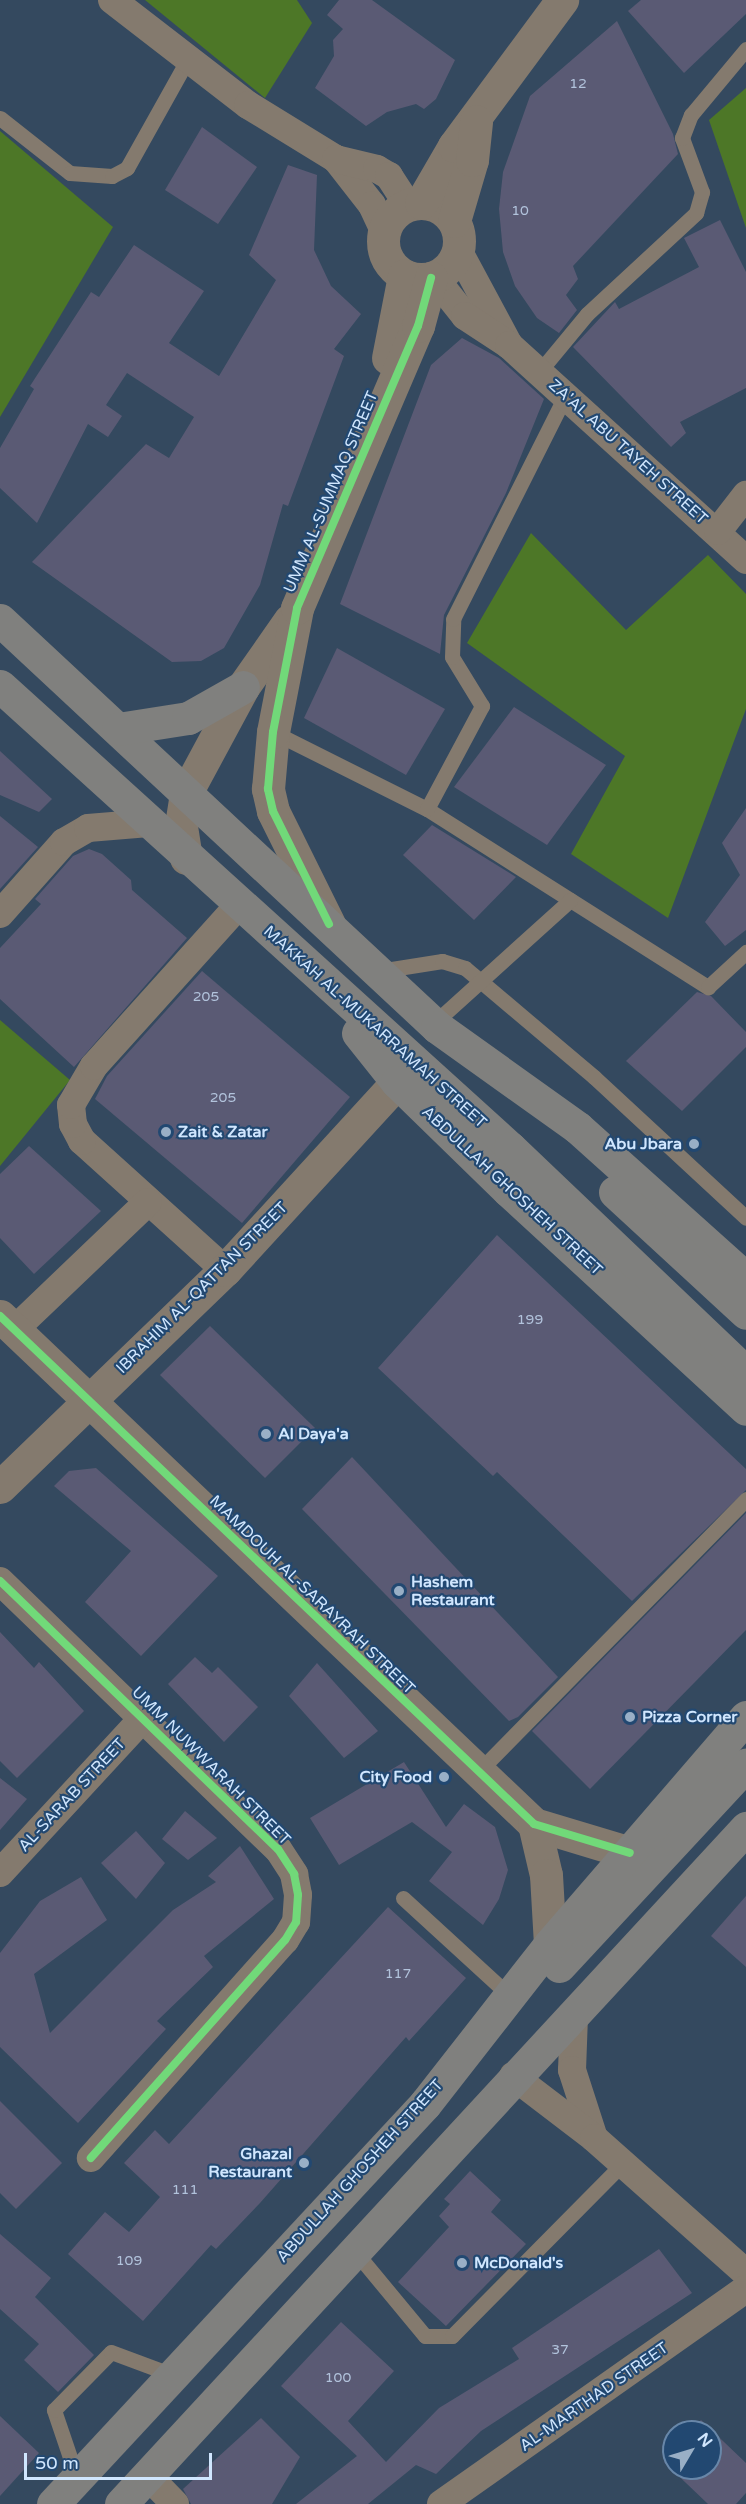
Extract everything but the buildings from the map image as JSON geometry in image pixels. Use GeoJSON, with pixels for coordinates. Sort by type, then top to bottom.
{"type":"FeatureCollection","features":[{"type":"Feature","properties":{"kind":"main road"},"geometry":{"type":"LineString","coordinates":[[0,620],[746,1313]]}},
{"type":"Feature","properties":{"kind":"main road","name":"MAKKAH AL-MUKARRAMAH STREET"},"geometry":{"type":"LineString","coordinates":[[0,686],[186,858],[510,1148],[746,1373]]}},
{"type":"Feature","properties":{"kind":"main road"},"geometry":{"type":"LineString","coordinates":[[118,729],[188,718],[243,687]]}},
{"type":"Feature","properties":{"kind":"main road","name":"ABDULLAH GHOSHEH STREET"},"geometry":{"type":"LineString","coordinates":[[296,956],[397,1082],[746,1409]]}},
{"type":"Feature","properties":{"kind":"main road"},"geometry":{"type":"LineString","coordinates":[[435,1025],[578,1128],[746,1279]]}},
{"type":"Feature","properties":{"kind":"main road","name":"ABDULLAH GHOSHEH STREET"},"geometry":{"type":"LineString","coordinates":[[53,2504],[425,2104],[550,1944],[746,1717]]}},
{"type":"Feature","properties":{"kind":"main road"},"geometry":{"type":"LineString","coordinates":[[425,2104],[604,1919],[746,1765]]}},
{"type":"Feature","properties":{"kind":"main road"},"geometry":{"type":"LineString","coordinates":[[121,2504],[353,2249],[513,2076],[573,2016],[746,1828]]}},
{"type":"Feature","properties":{"kind":"street"},"geometry":{"type":"LineString","coordinates":[[112,0],[248,105],[336,159],[377,169],[388,176],[415,204]]}},
{"type":"Feature","properties":{"kind":"street"},"geometry":{"type":"LineString","coordinates":[[415,204],[454,146],[476,121],[562,0]]}},
{"type":"Feature","properties":{"kind":"street"},"geometry":{"type":"LineString","coordinates":[[336,159],[372,205],[384,231],[386,257],[423,277],[450,266],[472,160],[476,121]]}},
{"type":"Feature","properties":{"kind":"street"},"geometry":{"type":"LineString","coordinates":[[384,231],[394,213],[415,204],[434,205],[456,235]]}},
{"type":"Feature","properties":{"kind":"street","name":"ZA'AL ABU TAYEH STREET"},"geometry":{"type":"LineString","coordinates":[[456,235],[509,345]]}},
{"type":"Feature","properties":{"kind":"street","name":"ZA'AL ABU TAYEH STREET"},"geometry":{"type":"LineString","coordinates":[[423,277],[465,316],[509,345],[718,531],[746,560]]}},
{"type":"Feature","properties":{"kind":"street","name":"UMM AL-SUMMAQ STREET"},"geometry":{"type":"LineString","coordinates":[[329,924],[273,811],[268,789],[273,732],[297,608],[375,419],[423,277]]}},
{"type":"Feature","properties":{"kind":"street"},"geometry":{"type":"LineString","coordinates":[[718,531],[746,495]]}},
{"type":"Feature","properties":{"kind":"street","name":"UMM AL-SUMMAQ STREET"},"geometry":{"type":"LineString","coordinates":[[186,858],[181,825],[186,793],[243,687],[297,608]]}},
{"type":"Feature","properties":{"kind":"street"},"geometry":{"type":"LineString","coordinates":[[0,914],[64,842],[88,828],[149,823]]}},
{"type":"Feature","properties":{"kind":"street"},"geometry":{"type":"LineString","coordinates":[[225,1270],[82,1141],[71,1105],[93,1066],[239,905]]}},
{"type":"Feature","properties":{"kind":"street","name":"IBRAHIM AL-QATTAN STREET"},"geometry":{"type":"LineString","coordinates":[[0,1487],[225,1270],[397,1082]]}},
{"type":"Feature","properties":{"kind":"street"},"geometry":{"type":"LineString","coordinates":[[7,1323],[148,1202]]}},
{"type":"Feature","properties":{"kind":"street","name":"MAMDOUH AL-SARAYRAH STREET"},"geometry":{"type":"LineString","coordinates":[[7,1323],[534,1824],[630,1853]]}},
{"type":"Feature","properties":{"kind":"street","name":"UMM NUWWARAH STREET"},"geometry":{"type":"LineString","coordinates":[[0,1581],[279,1849],[294,1874],[296,1922],[91,2158]]}},
{"type":"Feature","properties":{"kind":"street","name":"AL-SARAB STREET"},"geometry":{"type":"LineString","coordinates":[[0,1873],[144,1717]]}},
{"type":"Feature","properties":{"kind":"street"},"geometry":{"type":"LineString","coordinates":[[534,1824],[546,1875],[550,1944]]}},
{"type":"Feature","properties":{"kind":"street"},"geometry":{"type":"LineString","coordinates":[[573,2016],[572,2070],[594,2138]]}},
{"type":"Feature","properties":{"kind":"street"},"geometry":{"type":"LineString","coordinates":[[513,2076],[594,2138],[746,2273]]}},
{"type":"Feature","properties":{"kind":"street","name":"AL-MARTHAD STREET"},"geometry":{"type":"LineString","coordinates":[[441,2504],[746,2289]]}},
{"type":"Feature","properties":{"kind":"street"},"geometry":{"type":"LineString","coordinates":[[148,2476],[175,2504]]}},
{"type":"Feature","properties":{"kind":"lane"},"geometry":{"type":"LineString","coordinates":[[539,372],[587,314],[696,213],[702,192],[682,138],[691,115],[746,49]]}},
{"type":"Feature","properties":{"kind":"lane"},"geometry":{"type":"LineString","coordinates":[[0,118],[70,173],[112,176],[127,168],[188,59]]}},
{"type":"Feature","properties":{"kind":"lane"},"geometry":{"type":"LineString","coordinates":[[428,809],[482,706],[452,657],[453,619],[565,396]]}},
{"type":"Feature","properties":{"kind":"lane"},"geometry":{"type":"LineString","coordinates":[[273,732],[428,809],[708,987],[746,952]]}},
{"type":"Feature","properties":{"kind":"lane"},"geometry":{"type":"LineString","coordinates":[[435,1025],[570,900]]}},
{"type":"Feature","properties":{"kind":"lane"},"geometry":{"type":"LineString","coordinates":[[379,971],[442,960],[465,968],[482,980],[746,1218]]}},
{"type":"Feature","properties":{"kind":"lane"},"geometry":{"type":"LineString","coordinates":[[478,1772],[746,1499]]}},
{"type":"Feature","properties":{"kind":"lane"},"geometry":{"type":"LineString","coordinates":[[403,1898],[509,1995]]}},
{"type":"Feature","properties":{"kind":"lane"},"geometry":{"type":"LineString","coordinates":[[353,2249],[425,2336],[452,2336],[622,2164]]}},
{"type":"Feature","properties":{"kind":"lane"},"geometry":{"type":"LineString","coordinates":[[77,2478],[54,2410],[111,2352],[173,2375]]}},
{"type":"Feature","properties":{"kind":"green space"},"geometry":{"type":"Polygon","coordinates":[[[145,0],[297,0],[312,23],[265,98],[145,0]]]}},
{"type":"Feature","properties":{"kind":"green space"},"geometry":{"type":"Polygon","coordinates":[[[746,88],[746,228],[709,120],[746,88]]]}},
{"type":"Feature","properties":{"kind":"green space"},"geometry":{"type":"Polygon","coordinates":[[[0,131],[113,227],[0,417],[0,131]]]}},
{"type":"Feature","properties":{"kind":"green space"},"geometry":{"type":"Polygon","coordinates":[[[531,533],[626,630],[708,555],[746,594],[746,709],[668,918],[571,854],[625,756],[467,643],[531,533]]]}},
{"type":"Feature","properties":{"kind":"green space"},"geometry":{"type":"Polygon","coordinates":[[[0,1020],[70,1080],[0,1166],[0,1020]]]}},
{"type":"Feature","properties":{"kind":"cycle path"},"geometry":{"type":"LineString","coordinates":[[329,924],[273,811],[268,789],[273,732],[297,608],[418,326],[431,278]]}},
{"type":"Feature","properties":{"kind":"cycle path"},"geometry":{"type":"LineString","coordinates":[[0,1316],[534,1824],[630,1853]]}},
{"type":"Feature","properties":{"kind":"cycle path"},"geometry":{"type":"LineString","coordinates":[[0,1581],[278,1849],[294,1874],[298,1895],[296,1922],[285,1940],[91,2158]]}},
{"type":"Feature","properties":{"kind":"place","name":"Zait & Zatar"},"geometry":{"type":"Point","coordinates":[166,1132]}},
{"type":"Feature","properties":{"kind":"place","name":"Abu Jbara"},"geometry":{"type":"Point","coordinates":[694,1144]}},
{"type":"Feature","properties":{"kind":"place","name":"Al Daya'a"},"geometry":{"type":"Point","coordinates":[266,1434]}},
{"type":"Feature","properties":{"kind":"place","name":"Hashem Restaurant"},"geometry":{"type":"Point","coordinates":[399,1591]}},
{"type":"Feature","properties":{"kind":"place","name":"Pizza Corner"},"geometry":{"type":"Point","coordinates":[630,1717]}},
{"type":"Feature","properties":{"kind":"place","name":"City Food"},"geometry":{"type":"Point","coordinates":[444,1777]}},
{"type":"Feature","properties":{"kind":"place","name":"Ghazal Restaurant"},"geometry":{"type":"Point","coordinates":[304,2163]}},
{"type":"Feature","properties":{"kind":"place","name":"McDonald's"},"geometry":{"type":"Point","coordinates":[462,2263]}}]}
